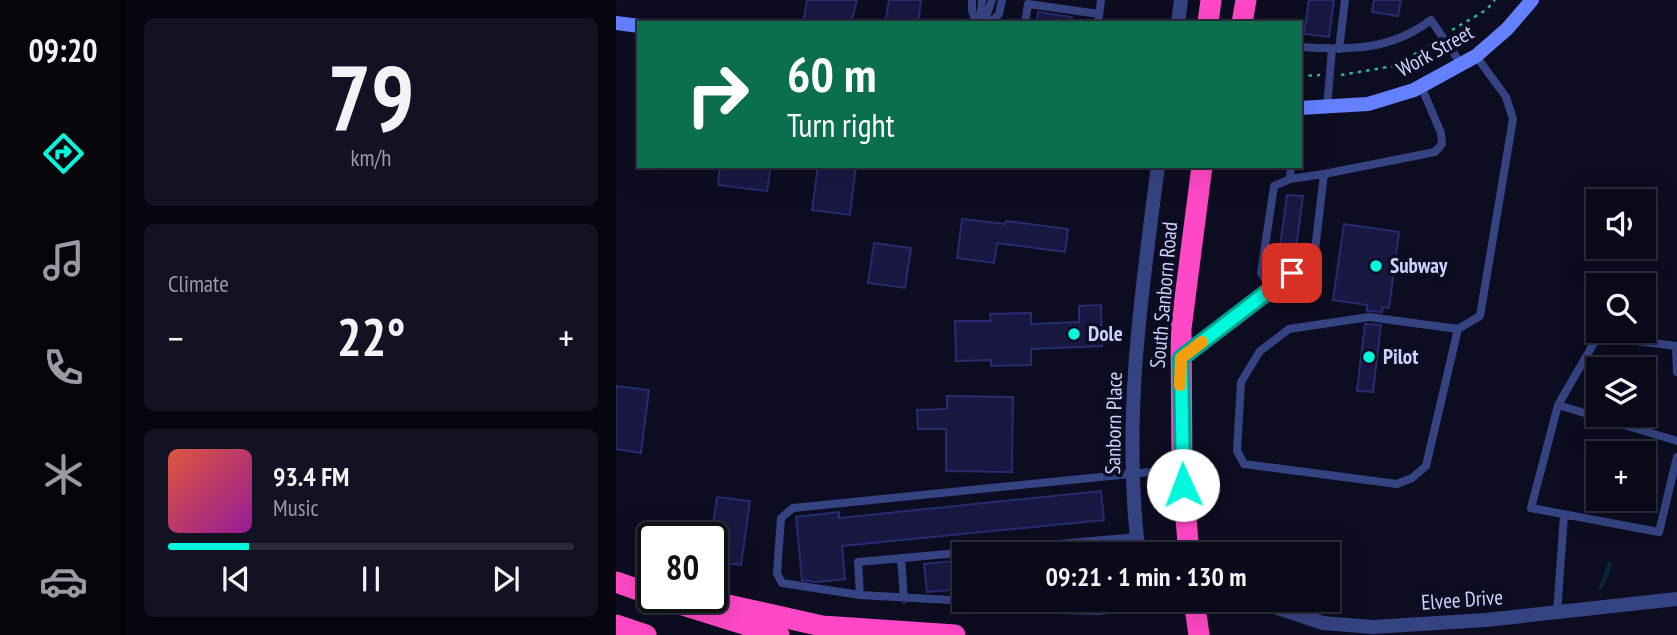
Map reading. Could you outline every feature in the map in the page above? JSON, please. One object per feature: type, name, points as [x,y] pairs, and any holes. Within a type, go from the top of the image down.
[{"type":"highway","points":[[1208,21],[1211,0]]},
{"type":"highway","points":[[1242,21],[1245,0]]},
{"type":"highway","name":"South Sanborn Road","points":[[1188,542],[1182,469],[1181,329],[1202,168]]},
{"type":"highway","points":[[616,575],[637,581]]},
{"type":"highway","points":[[616,582],[637,590]]},
{"type":"highway","points":[[728,606],[822,626],[956,635]]},
{"type":"highway","points":[[1196,612],[1199,635]]},
{"type":"highway","points":[[709,613],[779,635]]},
{"type":"highway","points":[[616,625],[646,635]]},
{"type":"street","points":[[1178,21],[1181,0]]},
{"type":"street","name":"Work Street","points":[[1302,108],[1368,104],[1421,86],[1476,57],[1507,29],[1532,0]]},
{"type":"street","points":[[616,23],[637,26]]},
{"type":"street","name":"Sanborn Place","points":[[1138,542],[1134,389],[1138,320],[1158,168]]},
{"type":"street","name":"Elvee Drive","points":[[1290,612],[1323,623],[1373,627],[1486,620],[1677,599]]},
{"type":"lane","points":[[972,0],[972,10],[981,21]]},
{"type":"lane","points":[[982,0],[983,21]]},
{"type":"lane","points":[[984,21],[992,0]]},
{"type":"lane","points":[[987,21],[999,15],[1002,0]]},
{"type":"lane","points":[[1025,21],[1028,4],[1099,18],[1101,0]]},
{"type":"lane","points":[[1327,107],[1330,75],[1345,0]]},
{"type":"lane","points":[[1302,47],[1335,49],[1373,46],[1396,40],[1418,30],[1431,20],[1461,64]]},
{"type":"lane","points":[[1458,329],[1426,466],[1412,478],[1396,484],[1244,464],[1237,451],[1241,382],[1260,351],[1289,329],[1369,317],[1458,329],[1480,316],[1513,119],[1506,97],[1476,57]]},
{"type":"lane","points":[[1271,288],[1261,273],[1274,186],[1290,179],[1435,152],[1442,144],[1441,133],[1421,86]]},
{"type":"lane","points":[[1290,179],[1291,168]]},
{"type":"lane","points":[[1181,358],[1292,273],[1312,275],[1324,174]]},
{"type":"lane","points":[[1677,372],[1676,345],[1598,336],[1558,405],[1531,508],[1659,532],[1677,457]]},
{"type":"lane","points":[[1558,405],[1677,441]]},
{"type":"lane","points":[[952,600],[860,595],[782,583],[777,573],[781,517],[793,508],[1182,469]]},
{"type":"lane","points":[[1557,612],[1564,515]]},
{"type":"lane","points":[[860,595],[858,562],[1137,537]]},
{"type":"lane","points":[[901,558],[904,599]]},
{"type":"path","points":[[1302,76],[1353,75],[1394,66],[1486,10],[1495,0]]},
{"type":"building","points":[[807,0],[857,0],[852,21],[803,21]]},
{"type":"building","points":[[889,0],[921,0],[918,21],[885,21]]},
{"type":"building","points":[[1309,0],[1334,0],[1329,37],[1304,34]]},
{"type":"building","points":[[1374,0],[1401,0],[1398,16],[1372,12]]},
{"type":"building","points":[[1038,12],[1072,17],[1071,21],[1037,21]]},
{"type":"building","points":[[720,168],[771,168],[767,191],[718,185]]},
{"type":"building","points":[[818,168],[856,168],[850,215],[812,210]]},
{"type":"building","points":[[1287,195],[1303,196],[1294,264],[1278,261]]},
{"type":"building","points":[[962,219],[1005,224],[1006,221],[1068,229],[1065,252],[997,243],[994,263],[957,258]]},
{"type":"building","points":[[1344,224],[1399,232],[1389,308],[1383,307],[1382,312],[1367,311],[1367,305],[1333,300]]},
{"type":"building","points":[[874,243],[911,248],[905,288],[868,283]]},
{"type":"building","points":[[1101,305],[1102,346],[1031,349],[1031,365],[991,366],[991,360],[956,361],[955,321],[991,321],[990,314],[1031,313],[1031,324],[1079,322],[1079,306]]},
{"type":"building","name":"Pilot","points":[[1365,324],[1381,325],[1373,392],[1357,391]]},
{"type":"building","points":[[616,386],[649,390],[641,453],[616,449]]},
{"type":"building","points":[[947,396],[1013,397],[1012,472],[946,471],[946,429],[918,429],[917,410],[947,409]]},
{"type":"building","points":[[1101,491],[1104,520],[842,546],[845,579],[816,582],[802,580],[796,517],[839,512],[839,518]]},
{"type":"building","points":[[717,497],[750,501],[741,565],[728,564],[728,522],[713,522]]},
{"type":"building","points":[[952,561],[952,590],[927,592],[924,564]]},
{"type":"waterway","points":[[1601,587],[1610,564]]},
{"type":"slow traffic","points":[[1180,385],[1181,358],[1202,342]]},
{"type":"place","name":"Subway","points":[[1376,266]]},
{"type":"place","name":"Dole","points":[[1074,334]]},
{"type":"place","name":"Pilot","points":[[1369,357]]},
{"type":"route","points":[[1183,485],[1181,358],[1292,273]]}]
